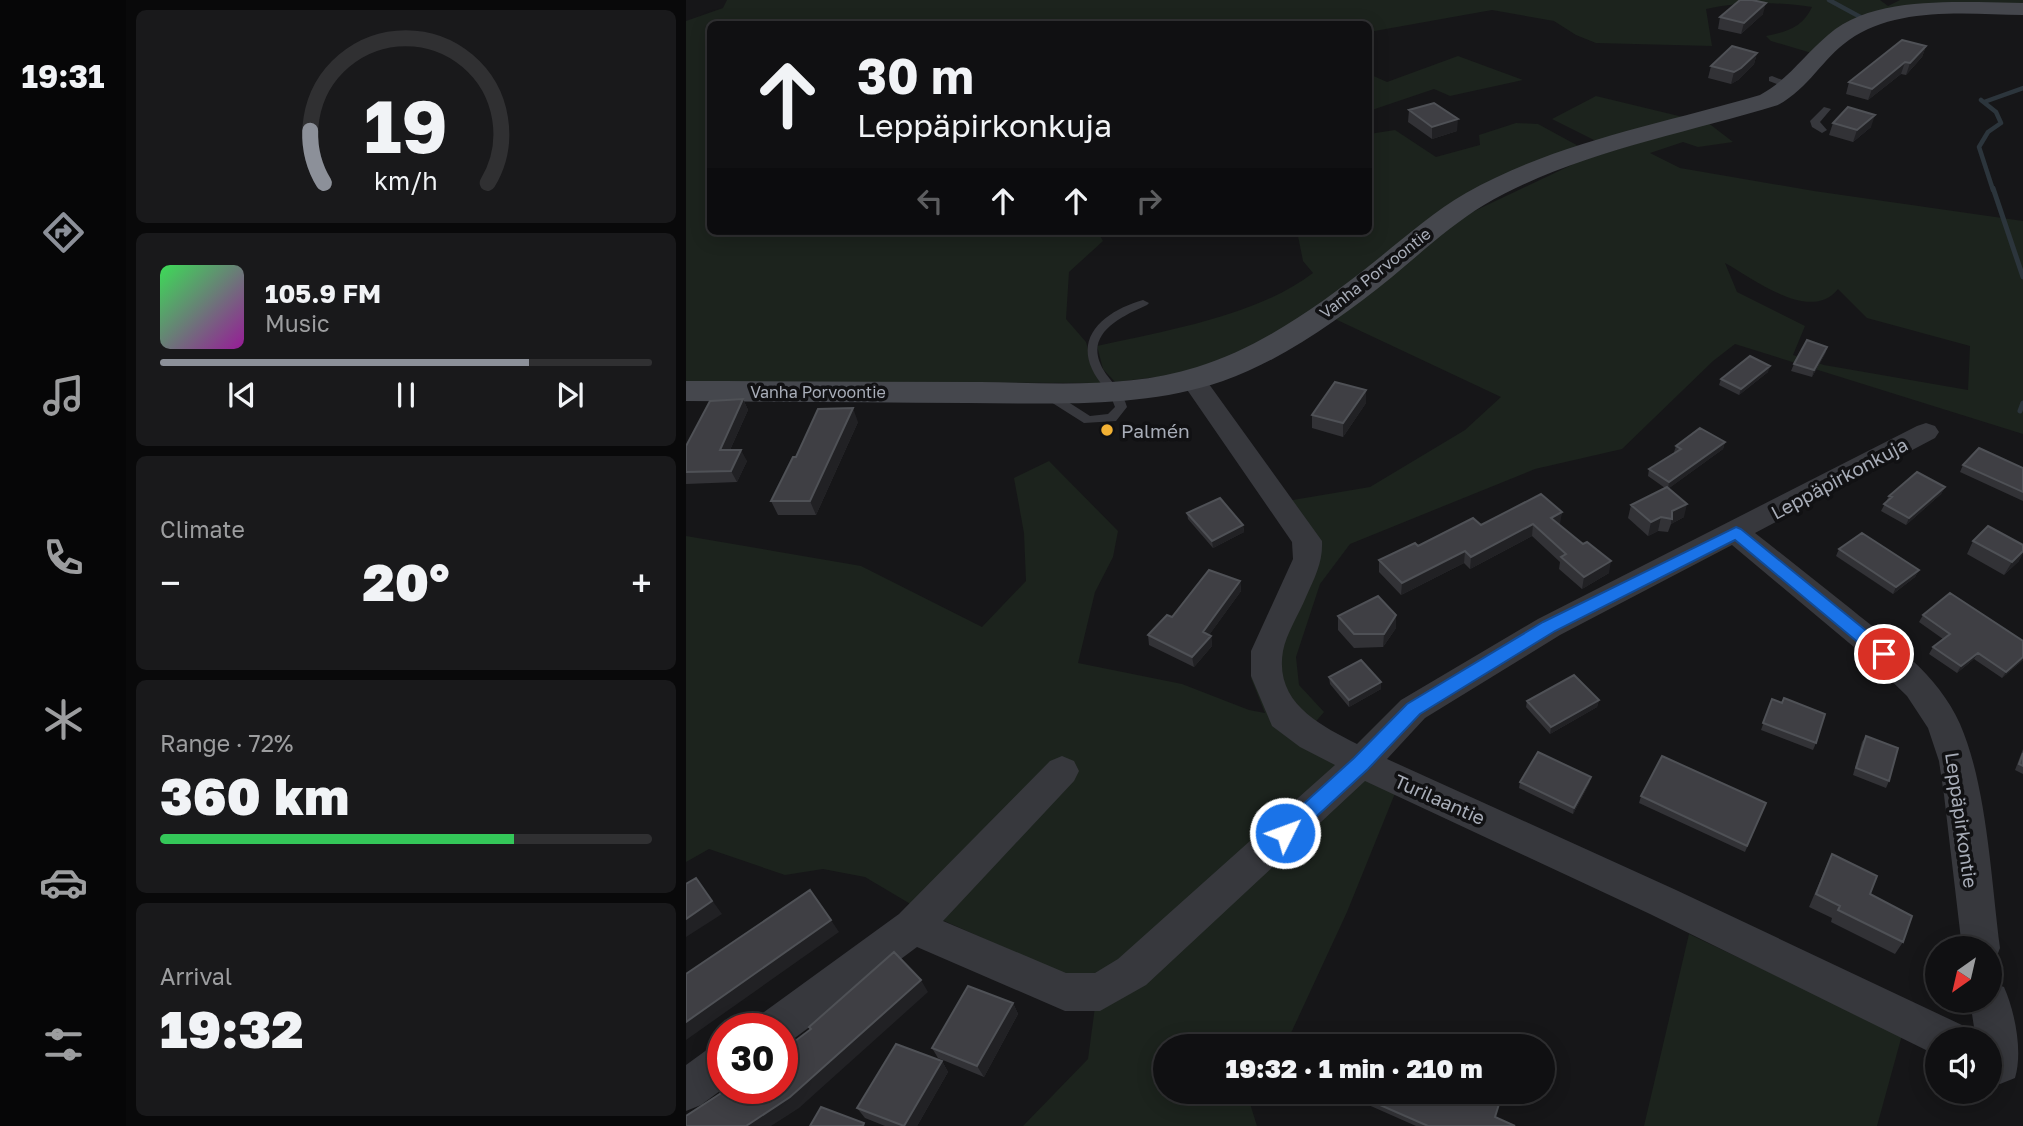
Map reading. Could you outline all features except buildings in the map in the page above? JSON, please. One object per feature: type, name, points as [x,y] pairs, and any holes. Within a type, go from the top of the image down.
[{"type":"street","name":"Vanha Porvoontie","points":[[686,391],[1046,393],[1116,390],[1192,378],[1242,362],[1279,343],[1361,286],[1457,210],[1499,187],[1597,149],[1753,105],[1832,43],[1866,22],[1925,12],[2023,9]]},
{"type":"street","name":"Turilaantie","points":[[1192,378],[1307,541],[1308,559],[1267,650],[1267,676],[1284,716],[1312,737],[1361,763],[1663,902],[1925,1028]]},
{"type":"street","name":"Leppäpirkonkuja","points":[[913,927],[1065,992],[1100,992],[1132,972],[1361,763],[1413,709],[1549,627],[1736,533],[1927,432]]},
{"type":"street","name":"Leppäpirkontie","points":[[1736,533],[1884,654],[1919,687],[1943,724],[1956,761],[1962,795],[1980,936]]},
{"type":"street","points":[[796,1013],[913,927],[984,849],[1062,771]]},
{"type":"street","points":[[1993,1013],[2004,1065]]},
{"type":"street","points":[[686,1090],[707,1076]]},
{"type":"lane","points":[[1822,130],[1815,125],[1815,121],[1827,109]]},
{"type":"lane","points":[[1116,390],[1099,370],[1092,347],[1098,329],[1115,315],[1143,303]]},
{"type":"shaded area","points":[[727,0],[1880,0],[1888,6],[1900,0],[2023,0],[2023,5],[1894,13],[1815,54],[1771,41],[1766,36],[1794,28],[1812,7],[1772,3],[1706,9],[1712,46],[1596,43],[1576,35],[1554,21],[1492,10],[1372,31],[1372,21],[707,21],[707,235],[1099,235],[1103,241],[1069,272],[1066,319],[1086,342],[1094,371],[1101,383],[686,382],[686,21],[723,8]]},
{"type":"shaded area","points":[[1458,56],[1523,80],[1450,96],[1434,89],[1372,110],[1372,75],[1387,82]]},
{"type":"shaded area","points":[[1596,96],[1683,117],[1600,143],[1552,119]]},
{"type":"shaded area","points":[[1707,122],[1733,142],[1698,147],[1683,142],[1650,153],[1680,168],[1814,191],[2023,221],[2023,434],[1735,344],[1713,361],[1622,449],[1535,469],[1350,544],[1320,584],[1296,657],[1299,685],[1324,712],[1306,733],[1400,781],[1347,912],[1291,1034],[1153,1034],[1153,1104],[1250,1104],[1257,1126],[1023,1126],[1088,1059],[1099,977],[1061,973],[924,912],[865,877],[823,869],[785,875],[709,849],[686,862],[686,536],[861,566],[982,627],[1026,581],[1024,533],[1014,478],[1049,461],[1118,531],[1113,557],[1095,592],[1078,663],[1182,684],[1249,710],[1265,713],[1251,678],[1265,625],[1308,558],[1281,502],[1370,487],[1465,430],[1501,397],[1333,318],[1466,215],[1580,161]],"holes":[[[1725,263],[1766,287],[1797,300],[1812,302],[1826,299],[1838,289],[1867,318],[1970,346],[1968,390],[1824,365],[1793,355],[1805,326],[1737,292]]]},
{"type":"shaded area","points":[[1516,123],[1538,124],[1582,148],[1496,181],[1318,311],[1233,359],[1174,375],[1115,382],[1103,369],[1097,346],[1180,328],[1238,311],[1290,288],[1313,273],[1303,261],[1298,235],[1372,235],[1372,134],[1395,130],[1436,157],[1480,145],[1479,135]]},
{"type":"shaded area","points":[[1689,934],[1902,1035],[1877,1126],[1644,1126]]},
{"type":"waterway","points":[[1829,0],[1864,19]]},
{"type":"waterway","points":[[1984,102],[2023,88]]},
{"type":"waterway","points":[[1981,100],[1996,112],[2001,123],[1988,132],[1979,147],[1993,190]]},
{"type":"waterway","points":[[1993,188],[2023,277]]},
{"type":"waterway","points":[[2020,411],[2023,403]]},
{"type":"place","name":"Palmén","points":[[1107,430]]},
{"type":"route","points":[[1285,833],[1361,763],[1413,709],[1549,627],[1736,533],[1884,654]]}]
